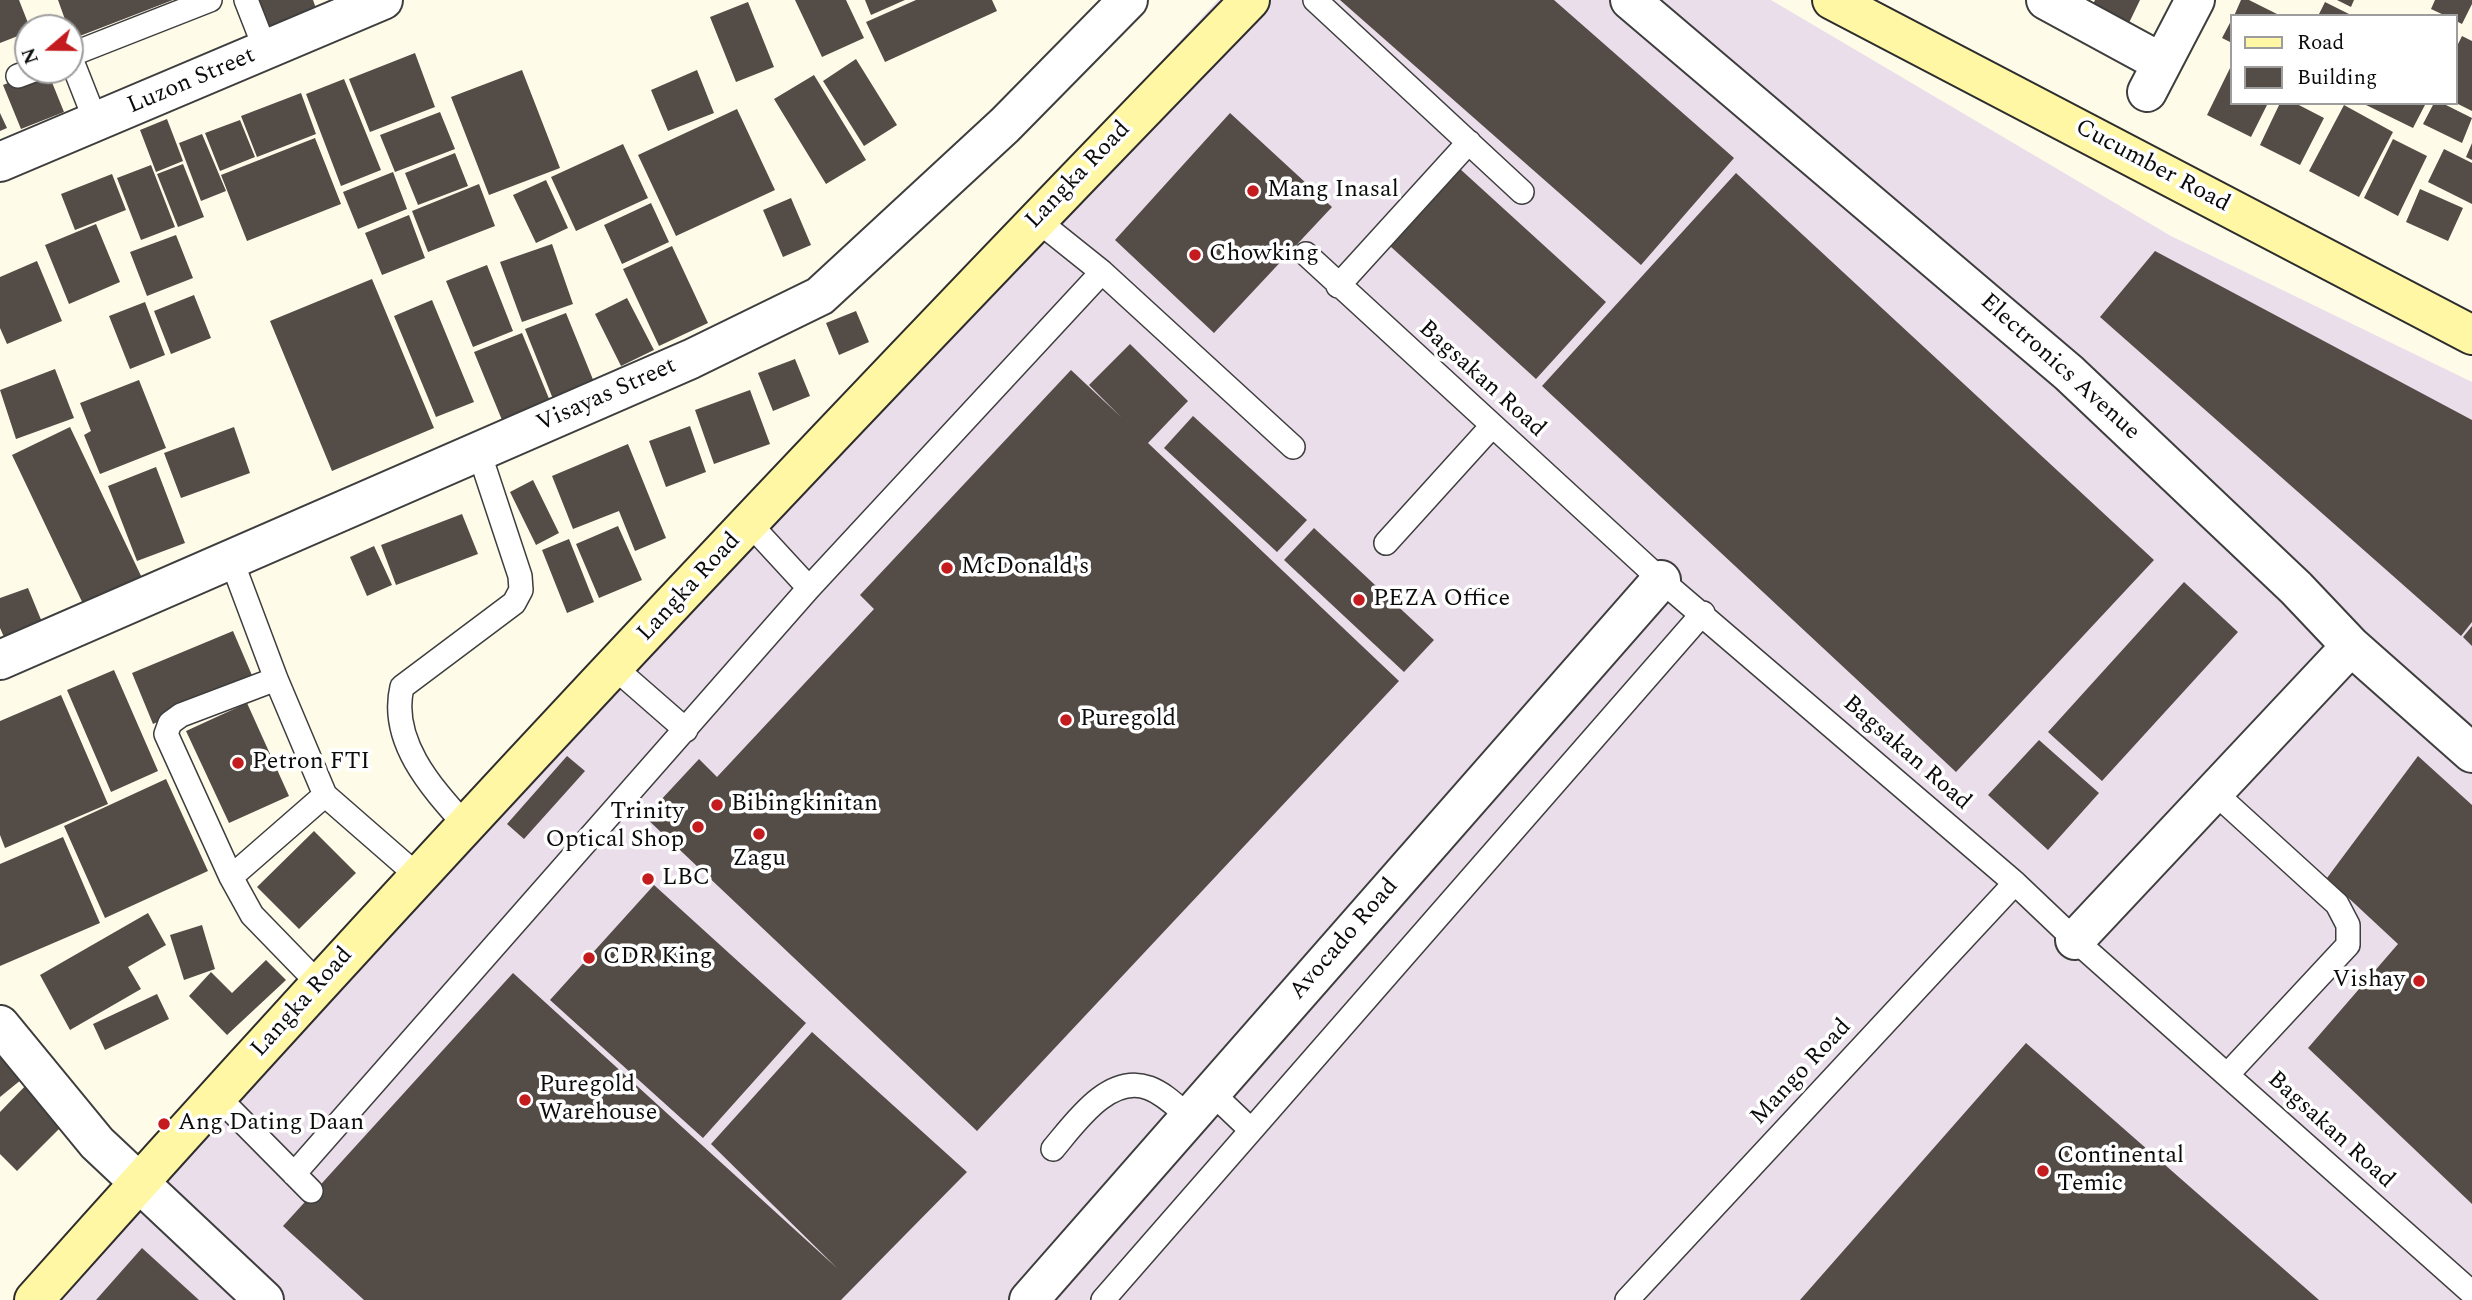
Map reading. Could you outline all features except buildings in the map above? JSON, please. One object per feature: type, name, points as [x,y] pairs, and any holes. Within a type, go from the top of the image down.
[{"type":"street","name":"Luzon Street","points":[[0,162],[383,0]]},
{"type":"street","name":"Visayas Street","points":[[0,660],[691,359],[820,296],[1005,125],[1128,0]]},
{"type":"street","name":"Langka Road","points":[[34,1300],[419,877],[1037,220],[1250,0]]},
{"type":"street","name":"Electronics Avenue","points":[[1630,0],[2068,373],[2296,588],[2351,646],[2472,753]]},
{"type":"street","name":"Cucumber Road","points":[[1832,0],[2472,335]]},
{"type":"street","points":[[2046,0],[2155,78],[2195,0]]},
{"type":"street","name":"Avocado Road","points":[[1029,1300],[1661,580]]},
{"type":"street","points":[[2075,940],[2351,646]]},
{"type":"street","points":[[0,1026],[97,1143],[137,1184],[264,1300]]},
{"type":"lane","points":[[84,50],[210,0]]},
{"type":"lane","points":[[246,0],[266,51]]},
{"type":"lane","points":[[1315,0],[1522,192]]},
{"type":"lane","points":[[81,84],[96,122]]},
{"type":"lane","points":[[1338,286],[1469,142]]},
{"type":"lane","points":[[1037,220],[1102,272],[1293,447]]},
{"type":"lane","name":"Bagsakan Road","points":[[1306,254],[1661,580],[1703,613],[2015,883],[2075,940],[2472,1293]]},
{"type":"lane","points":[[294,1174],[809,588],[1102,272]]},
{"type":"lane","points":[[1387,543],[1492,426]]},
{"type":"lane","points":[[467,827],[432,787],[402,734],[398,704],[402,687],[514,603],[521,590],[520,576],[479,452]]},
{"type":"lane","points":[[750,524],[809,588]]},
{"type":"lane","points":[[231,559],[276,679],[325,795],[419,877]]},
{"type":"lane","points":[[1102,1300],[1703,613]]},
{"type":"lane","points":[[615,668],[685,730]]},
{"type":"lane","points":[[276,679],[181,715],[170,723],[166,734],[231,877],[252,915],[319,984]]},
{"type":"lane","points":[[2214,792],[2337,904],[2348,925],[2348,945],[2227,1075]]},
{"type":"lane","points":[[231,877],[325,795]]},
{"type":"lane","name":"Mango Road","points":[[1627,1300],[2015,883]]},
{"type":"lane","points":[[1053,1149],[1084,1113],[1107,1093],[1124,1086],[1147,1087],[1200,1105],[1251,1130]]},
{"type":"lane","points":[[218,1097],[311,1191]]},
{"type":"shaded area","points":[[1218,0],[1771,0],[2171,236],[2472,382],[2472,1300],[12,1300]]},
{"type":"place","name":"Mang Inasal","points":[[1253,191]]},
{"type":"place","name":"Chowking","points":[[1195,255]]},
{"type":"place","name":"McDonald's","points":[[947,568]]},
{"type":"place","name":"PEZA Office","points":[[1359,600]]},
{"type":"place","name":"Puregold","points":[[1066,720]]},
{"type":"place","name":"Petron FTI","points":[[238,763]]},
{"type":"place","name":"Bibingkinitan","points":[[717,805]]},
{"type":"place","name":"Trinity Optical Shop","points":[[698,827]]},
{"type":"place","name":"Zagu","points":[[759,834]]},
{"type":"place","name":"LBC","points":[[648,879]]},
{"type":"place","name":"CDR King","points":[[589,958]]},
{"type":"place","name":"Vishay","points":[[2419,981]]},
{"type":"place","name":"Puregold Warehouse","points":[[525,1100]]},
{"type":"place","name":"Ang Dating Daan","points":[[164,1124]]},
{"type":"place","name":"Continental Temic","points":[[2043,1171]]}]
